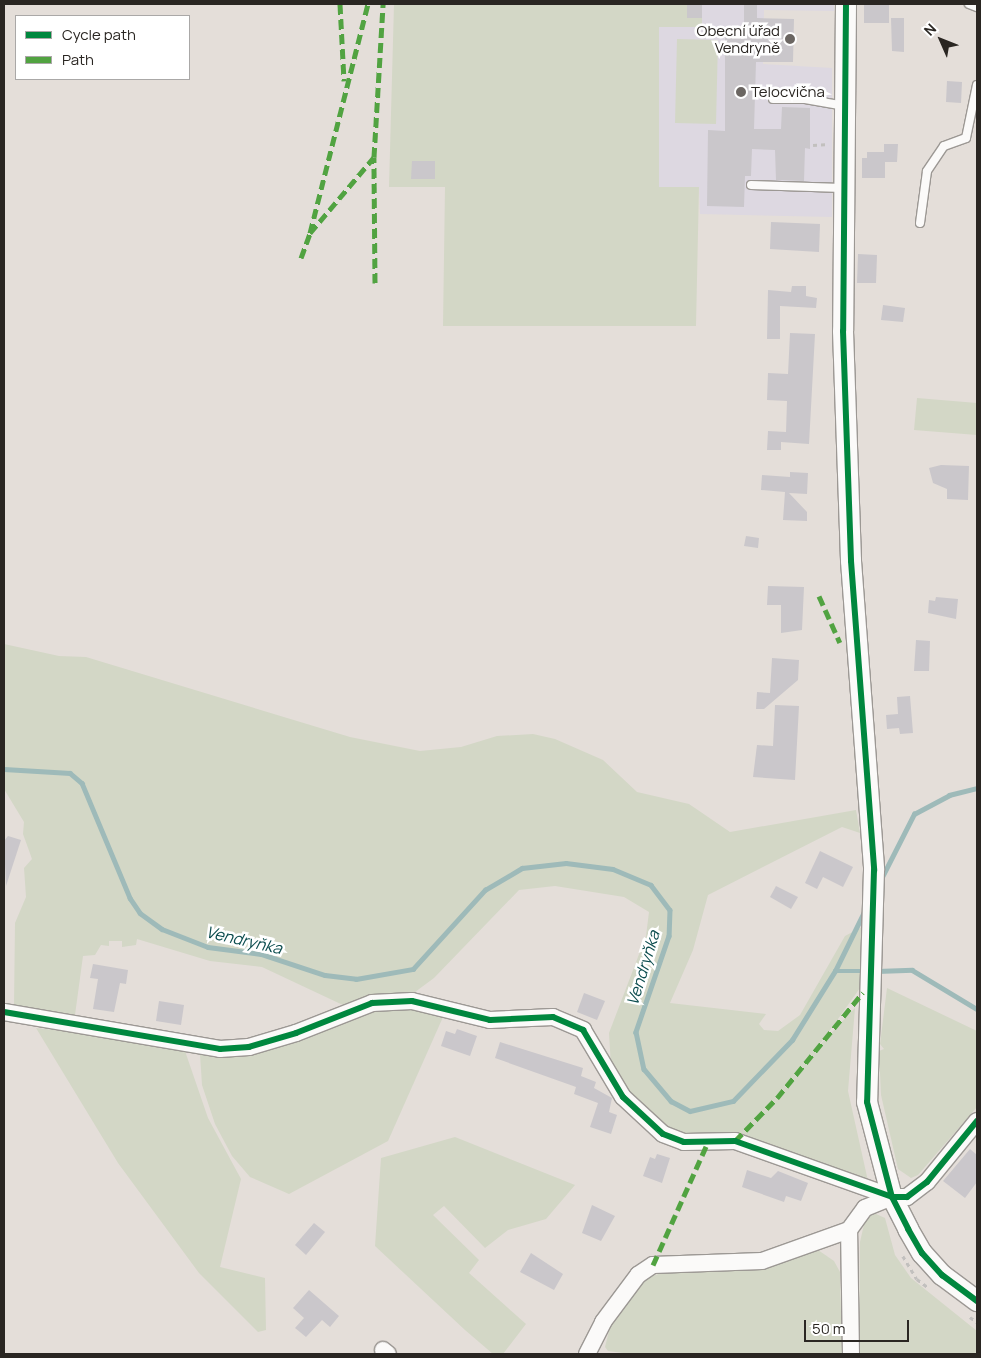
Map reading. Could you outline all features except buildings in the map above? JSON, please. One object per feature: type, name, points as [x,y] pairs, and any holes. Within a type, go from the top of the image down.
[{"type":"street","points":[[846,4],[841,272],[851,561],[874,870],[874,960],[867,1102],[892,1197],[922,1253],[977,1301]]},
{"type":"street","points":[[4,1012],[220,1049],[249,1047],[296,1033],[372,1003],[412,1001],[490,1020],[553,1017],[583,1030],[623,1096],[663,1134],[684,1142],[735,1141],[892,1197],[907,1197],[927,1182],[977,1121]]},
{"type":"street","points":[[587,1354],[603,1322],[638,1275],[653,1265],[762,1261],[849,1230],[865,1208],[892,1197]]},
{"type":"street","points":[[849,1230],[851,1354]]},
{"type":"lane","points":[[969,4],[977,7]]},
{"type":"lane","points":[[920,223],[930,164],[944,146],[966,138],[977,85]]},
{"type":"lane","points":[[773,99],[805,99],[843,106]]},
{"type":"lane","points":[[751,184],[842,188]]},
{"type":"path","points":[[813,145],[836,144]]},
{"type":"shaded area","points":[[702,4],[834,4],[834,11],[764,10],[763,64],[832,68],[832,217],[700,214],[699,187],[659,187],[659,27],[702,27]]},
{"type":"green space","points":[[394,4],[702,4],[702,27],[659,27],[659,187],[699,187],[696,326],[443,326],[445,187],[389,187]]},
{"type":"green space","points":[[677,39],[718,40],[716,124],[675,123]]},
{"type":"green space","points":[[917,398],[977,403],[977,435],[914,430]]},
{"type":"green space","points":[[4,644],[59,656],[86,657],[350,737],[420,751],[461,747],[497,736],[533,734],[555,739],[603,760],[637,792],[689,804],[730,832],[856,810],[860,833],[842,827],[708,895],[693,950],[670,1003],[766,1014],[759,1024],[764,1030],[778,1031],[800,1015],[845,936],[862,927],[860,988],[818,1047],[855,1008],[848,1091],[868,1181],[675,1132],[639,1108],[611,1067],[609,1033],[646,936],[649,912],[624,897],[555,886],[519,890],[434,978],[411,995],[345,1006],[262,967],[210,961],[137,939],[136,945],[122,947],[122,941],[109,941],[109,946],[101,945],[95,955],[83,956],[75,1015],[14,1005],[15,923],[26,897],[24,868],[32,859],[23,834],[24,822],[4,789]]},
{"type":"green space","points":[[887,988],[977,1031],[977,1107],[918,1175],[911,1178],[898,1169],[881,1095],[879,1051],[884,1049],[880,1044]]},
{"type":"green space","points":[[396,1004],[443,1017],[388,1141],[289,1194],[250,1177],[232,1156],[215,1124],[202,1085],[200,1054]]},
{"type":"green space","points":[[36,1028],[152,1041],[185,1051],[208,1118],[241,1179],[220,1267],[265,1278],[266,1330],[258,1332],[199,1273],[118,1163]]},
{"type":"green space","points":[[455,1137],[575,1185],[546,1219],[508,1230],[485,1248],[444,1206],[433,1215],[479,1260],[469,1273],[526,1324],[503,1354],[493,1354],[375,1246],[381,1158]]},
{"type":"green space","points":[[874,1213],[885,1218],[895,1255],[911,1278],[977,1331],[977,1354],[859,1354],[860,1242],[865,1220]]},
{"type":"green space","points":[[818,1250],[834,1261],[840,1272],[842,1354],[631,1354],[608,1351],[605,1347],[610,1327],[645,1279],[661,1273],[757,1269]]},
{"type":"waterway","name":"Vendryňka","points":[[4,769],[70,773],[82,783],[130,898],[140,913],[162,929],[208,947],[261,954],[325,975],[356,979],[413,969],[485,890],[522,868],[566,863],[613,869],[651,885],[670,910],[669,936],[636,1032],[644,1069],[671,1101],[690,1111],[733,1101],[792,1040],[835,971],[864,912]]},
{"type":"waterway","name":"Vendryňka","points":[[881,879],[914,814],[949,795],[977,788]]},
{"type":"waterway","points":[[877,971],[912,970],[977,1009]]},
{"type":"waterway","points":[[835,971],[867,971]]},
{"type":"marked path","points":[[340,4],[344,81]]},
{"type":"marked path","points":[[310,233],[368,4]]},
{"type":"marked path","points":[[375,283],[374,157],[383,4]]},
{"type":"marked path","points":[[301,258],[310,233],[374,157]]},
{"type":"marked path","points":[[819,596],[840,643]]},
{"type":"marked path","points":[[735,1141],[777,1098],[863,992]]},
{"type":"marked path","points":[[653,1265],[708,1142]]},
{"type":"cycle path","points":[[846,4],[843,331],[851,561],[874,870],[867,1102],[892,1197],[908,1229],[922,1253],[942,1275],[977,1301]]},
{"type":"cycle path","points":[[4,1012],[220,1049],[249,1047],[296,1033],[372,1003],[412,1001],[490,1020],[553,1017],[583,1030],[623,1097],[663,1134],[684,1142],[735,1141],[892,1197],[907,1197],[927,1182],[977,1121]]},
{"type":"place","name":"Obecní úřad Vendryně","points":[[790,39]]},
{"type":"place","name":"Telocvična","points":[[741,92]]}]
